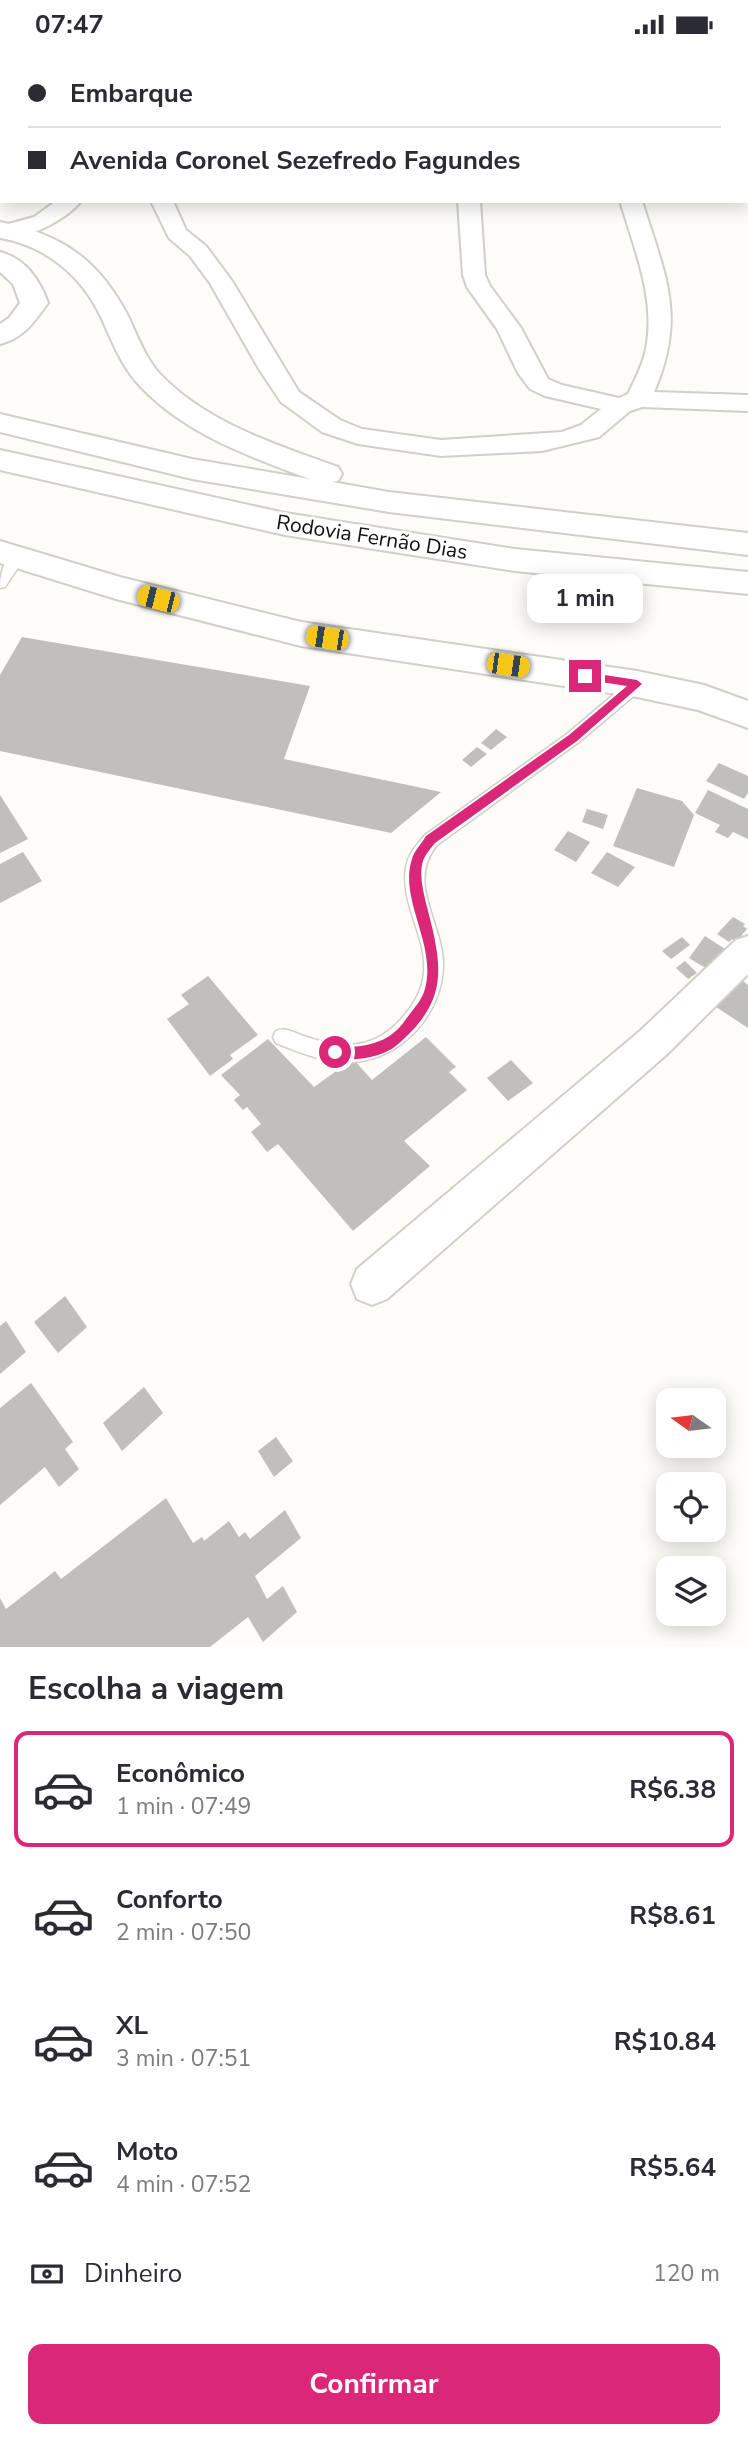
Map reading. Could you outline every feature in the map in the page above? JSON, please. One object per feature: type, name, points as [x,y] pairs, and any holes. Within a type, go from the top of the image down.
[{"type":"main road","points":[[5,231],[51,245],[81,268],[95,282],[136,361],[150,380],[200,419],[251,446],[359,485],[389,502]]},
{"type":"main road","points":[[0,260],[20,274],[30,286],[34,303],[19,324],[0,337]]},
{"type":"main road","name":"Rodovia Fernão Dias","points":[[0,423],[192,469],[389,502],[748,544]]},
{"type":"main road","name":"Rodovia Fernão Dias","points":[[0,460],[285,524],[515,560],[748,583]]},
{"type":"main road","points":[[6,564],[301,634],[637,684],[704,698],[748,715]]},
{"type":"street","points":[[5,231],[43,222],[67,203]]},
{"type":"street","points":[[163,203],[177,233],[198,251],[221,281],[290,397],[331,426],[358,436],[441,448],[512,445],[566,439],[590,431],[630,403],[659,344],[660,314],[649,260],[632,203]]},
{"type":"street","points":[[469,203],[474,275],[479,287],[509,328],[530,373],[540,384],[554,391],[630,403],[748,403]]},
{"type":"street","points":[[372,1284],[653,1044],[748,951]]},
{"type":"lane","points":[[283,1037],[317,1051],[352,1053],[385,1047],[407,1029],[430,994],[433,955],[416,884],[417,859],[430,840],[573,738],[637,684]]},
{"type":"building","points":[[22,637],[310,686],[284,759],[441,792],[391,833],[0,751],[0,675]]},
{"type":"building","points":[[496,729],[507,737],[491,750],[481,743]]},
{"type":"building","points":[[477,747],[487,754],[471,767],[462,760]]},
{"type":"building","points":[[719,763],[748,776],[748,793],[744,799],[706,781]]},
{"type":"building","points":[[637,788],[682,801],[694,815],[674,867],[613,846]]},
{"type":"building","points":[[708,790],[748,809],[748,839],[733,832],[728,838],[715,832],[720,825],[695,813]]},
{"type":"building","points":[[0,795],[28,839],[0,853]]},
{"type":"building","points":[[587,809],[608,815],[603,829],[582,822]]},
{"type":"building","points":[[568,831],[590,842],[576,862],[554,850]]},
{"type":"building","points":[[23,852],[42,881],[0,903],[0,864]]},
{"type":"building","points":[[607,852],[635,867],[618,887],[591,873]]},
{"type":"building","points":[[733,917],[745,924],[743,926],[747,929],[736,942],[732,939],[729,942],[717,934]]},
{"type":"building","points":[[705,936],[728,951],[712,972],[689,958]]},
{"type":"building","points":[[682,937],[690,945],[671,959],[662,951]]},
{"type":"building","points":[[685,961],[697,973],[688,979],[676,968]]},
{"type":"building","points":[[208,976],[258,1035],[230,1055],[233,1059],[210,1076],[167,1019],[189,1004],[181,995]]},
{"type":"building","points":[[743,981],[748,985],[748,1028],[716,1007]]},
{"type":"building","points":[[426,1037],[456,1067],[449,1072],[467,1090],[404,1141],[430,1166],[353,1231],[278,1144],[267,1152],[251,1132],[261,1124],[247,1107],[243,1110],[234,1100],[240,1095],[221,1075],[268,1039],[314,1087],[353,1059],[372,1080]]},
{"type":"building","points":[[511,1060],[533,1083],[508,1101],[487,1078]]},
{"type":"building","points":[[65,1296],[87,1327],[58,1353],[34,1322]]},
{"type":"building","points":[[6,1321],[26,1352],[0,1374],[0,1326]]},
{"type":"building","points":[[31,1383],[73,1442],[65,1449],[79,1469],[59,1487],[45,1467],[0,1505],[0,1408]]},
{"type":"building","points":[[144,1387],[163,1413],[122,1451],[103,1423]]},
{"type":"building","points":[[276,1437],[293,1461],[274,1477],[258,1451]]},
{"type":"building","points":[[166,1498],[193,1543],[202,1537],[204,1541],[229,1521],[239,1537],[245,1532],[250,1539],[285,1510],[301,1538],[255,1576],[267,1599],[283,1586],[297,1612],[263,1642],[248,1617],[210,1647],[0,1647],[0,1598],[6,1609],[55,1571],[61,1579]]},
{"type":"route","points":[[335,1052],[352,1053],[385,1047],[407,1029],[430,994],[433,955],[416,884],[417,859],[430,840],[573,738],[637,684],[585,676]]}]
